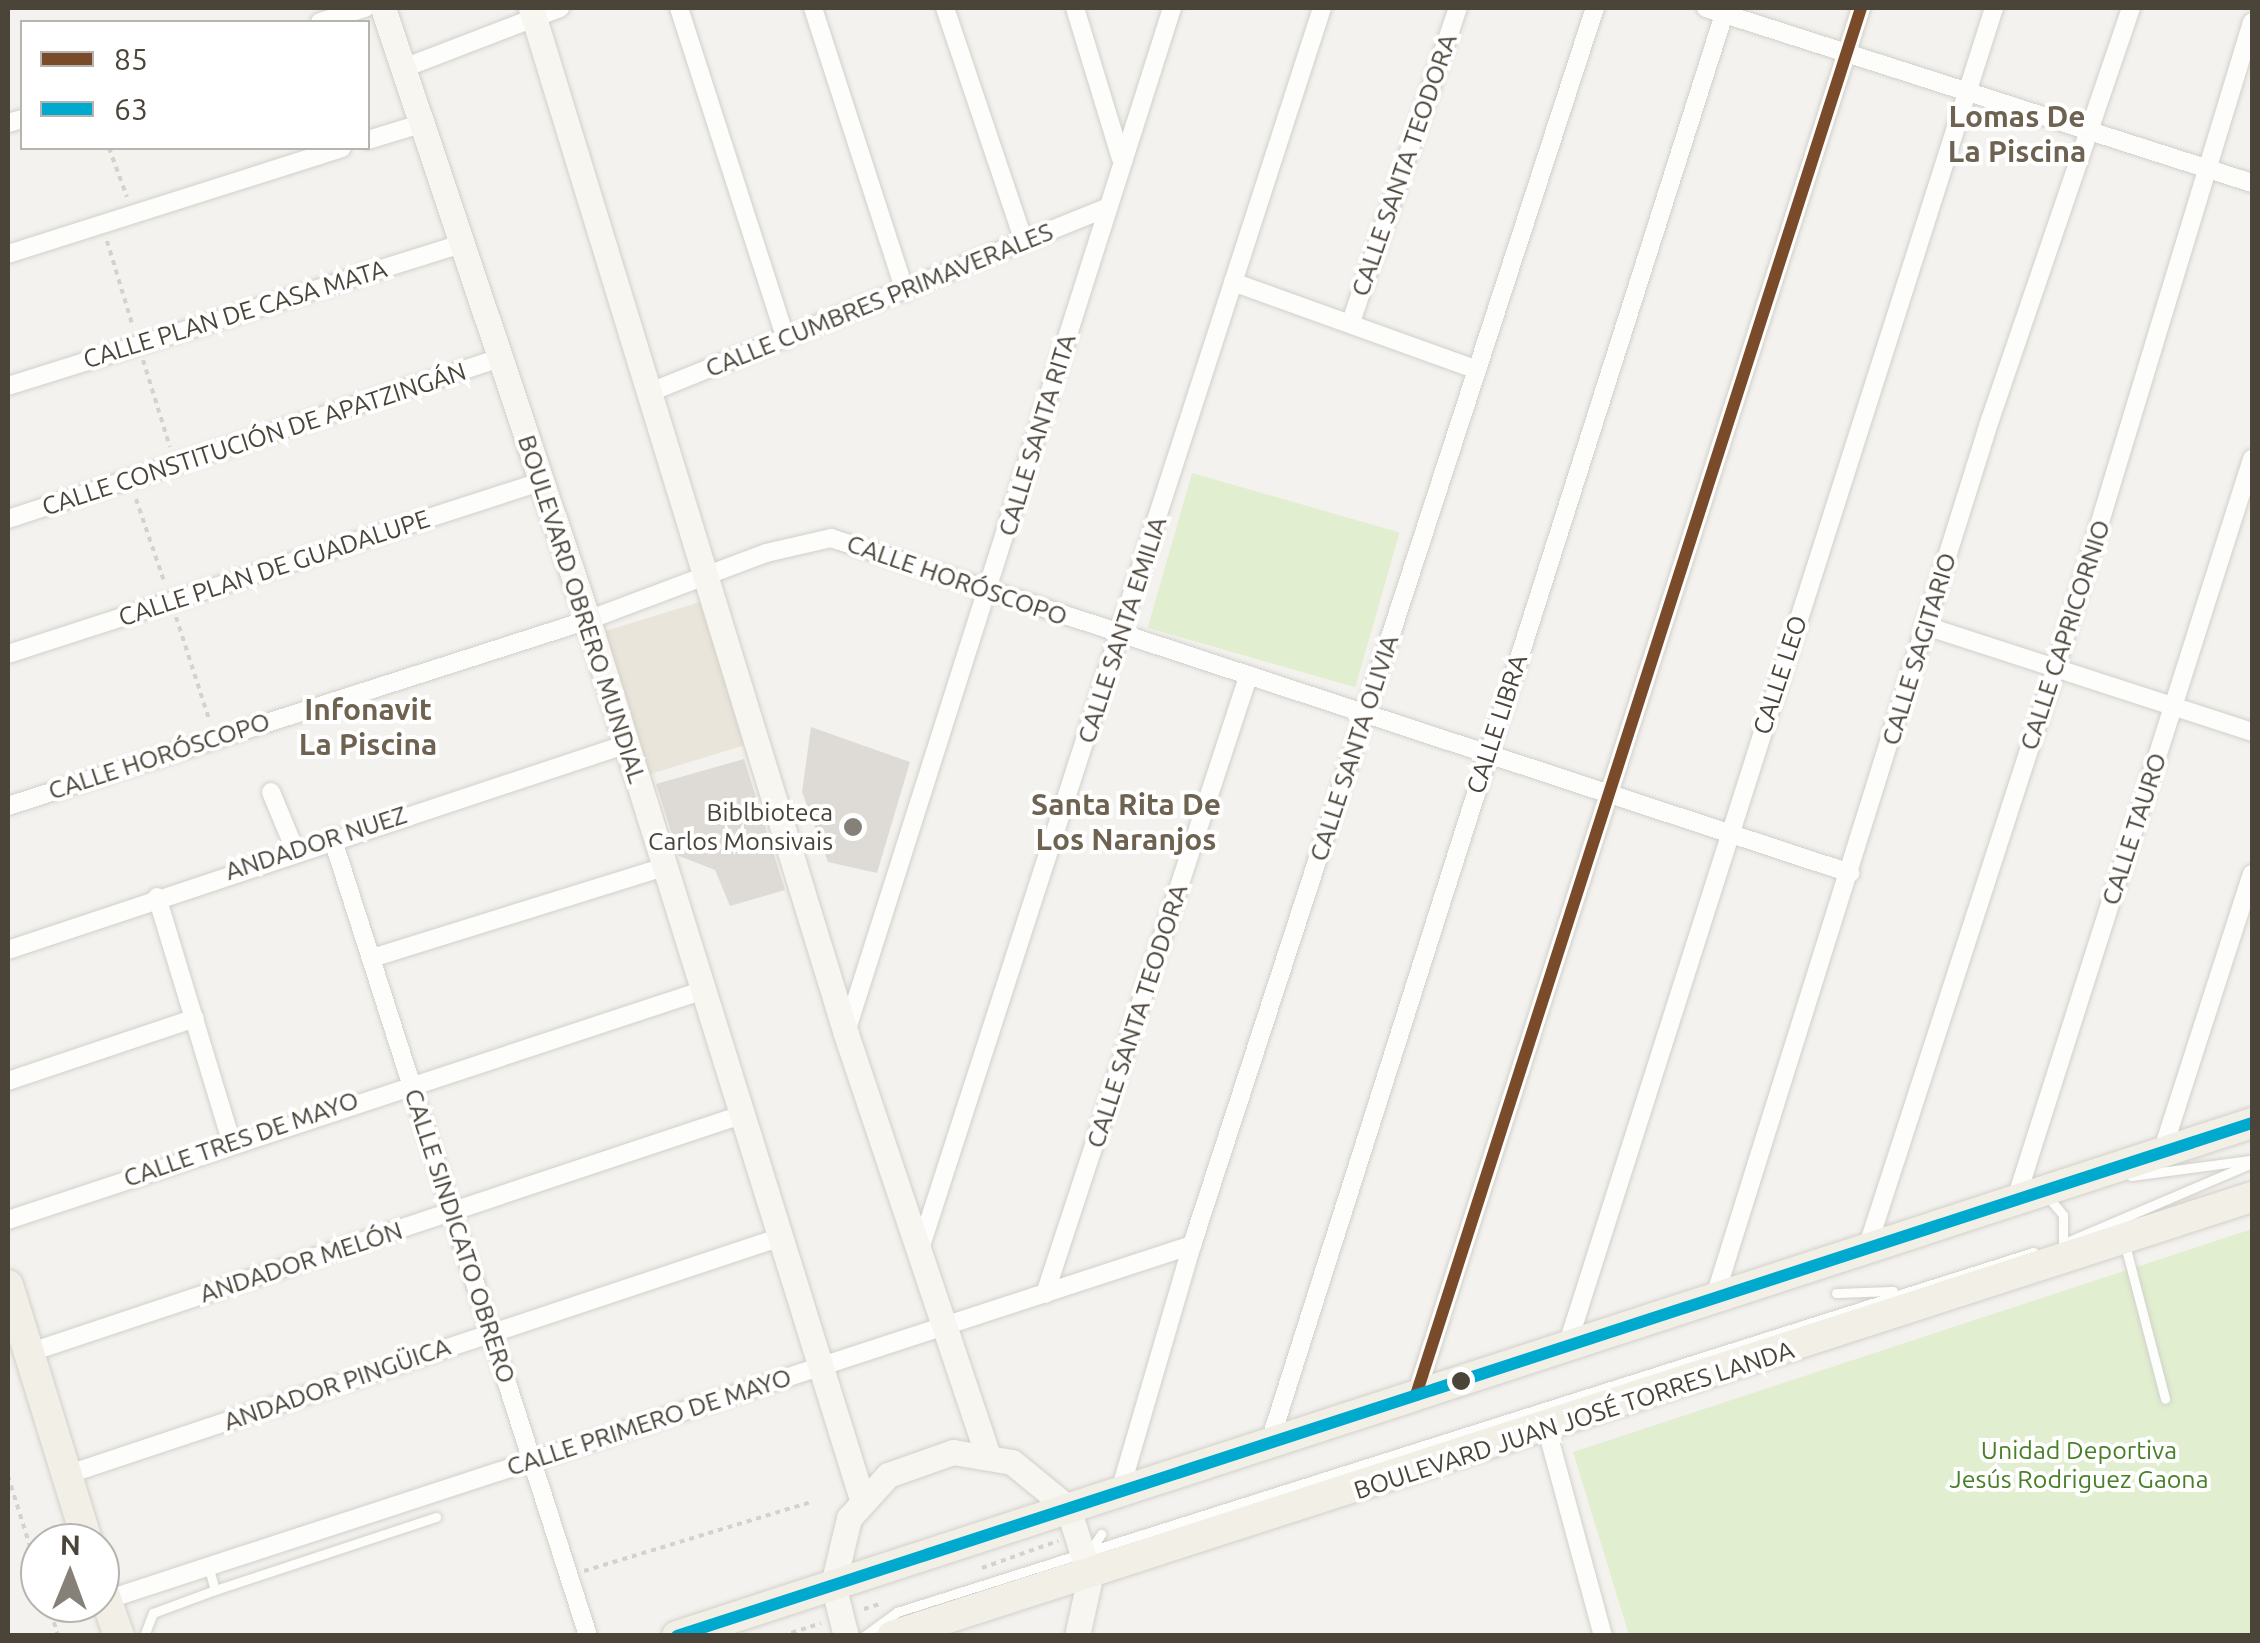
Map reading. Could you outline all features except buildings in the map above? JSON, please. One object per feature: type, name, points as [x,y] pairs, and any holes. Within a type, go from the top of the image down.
[{"type":"main road","points":[[677,1636],[1716,1294],[2252,1124]]},
{"type":"main road","name":"BOULEVARD JUAN JOSÉ TORRES LANDA","points":[[892,1636],[1093,1555],[1548,1430],[2252,1198]]},
{"type":"main road","points":[[8,1285],[81,1523]]},
{"type":"street","points":[[326,20],[365,8]]},
{"type":"street","name":"BOULEVARD OBRERO MUNDIAL","points":[[383,8],[409,66],[424,123],[588,620],[862,1499]]},
{"type":"street","points":[[409,66],[533,14],[560,8]]},
{"type":"street","points":[[678,8],[786,339]]},
{"type":"street","points":[[813,8],[905,291]]},
{"type":"street","points":[[945,8],[1024,241]]},
{"type":"street","points":[[1074,8],[1121,158]]},
{"type":"street","name":"CALLE SANTA RITA","points":[[846,1034],[990,591],[1104,210],[1172,8]]},
{"type":"street","name":"CALLE SANTA EMILIA","points":[[919,1252],[1322,8]]},
{"type":"street","name":"CALLE SANTA TEODORA","points":[[1351,322],[1458,8]]},
{"type":"street","name":"CALLE SANTA OLIVIA","points":[[1120,1492],[1192,1245],[1474,369],[1595,8]]},
{"type":"street","points":[[1416,1395],[1861,8]]},
{"type":"street","name":"CALLE LEO","points":[[1568,1343],[1994,8]]},
{"type":"street","name":"CALLE SAGITARIO","points":[[1716,1294],[1926,626],[2130,8]]},
{"type":"street","points":[[1718,9],[1966,93],[2252,183]]},
{"type":"street","name":"CALLE LIBRA","points":[[1270,1441],[1718,9]]},
{"type":"street","points":[[533,14],[654,391],[846,1034],[988,1455]]},
{"type":"street","name":"CALLE CAPRICORNIO","points":[[1868,1245],[2056,667],[2211,170],[2252,22]]},
{"type":"street","points":[[370,139],[424,123]]},
{"type":"street","points":[[8,254],[132,211],[335,150]]},
{"type":"street","name":"CALLE CUMBRES PRIMAVERALES","points":[[654,391],[1104,210]]},
{"type":"street","name":"CALLE PLAN DE CASA MATA","points":[[8,386],[463,243]]},
{"type":"street","points":[[1232,282],[1474,369]]},
{"type":"street","name":"CALLE CONSTITUCIÓN DE APATZINGÁN","points":[[8,519],[500,358]]},
{"type":"street","name":"CALLE TAURO","points":[[2027,1195],[2173,706],[2252,460]]},
{"type":"street","name":"CALLE PLAN DE GUADALUPE","points":[[8,654],[540,482]]},
{"type":"street","name":"CALLE HORÓSCOPO","points":[[8,806],[588,620],[710,574],[831,538],[1247,680],[1850,873]]},
{"type":"street","points":[[1926,626],[2252,732]]},
{"type":"street","name":"CALLE SANTA TEODORA","points":[[1045,1294],[1247,680]]},
{"type":"street","name":"ANDADOR NUEZ","points":[[8,950],[332,837],[627,744]]},
{"type":"street","points":[[271,792],[295,850]]},
{"type":"street","name":"CALLE SINDICATO OBRERO","points":[[332,837],[588,1636]]},
{"type":"street","points":[[372,958],[664,867]]},
{"type":"street","points":[[2162,1152],[2252,874]]},
{"type":"street","points":[[157,896],[231,1140]]},
{"type":"street","name":"CALLE TRES DE MAYO","points":[[8,1220],[231,1140],[704,990]]},
{"type":"street","points":[[8,1080],[196,1018]]},
{"type":"street","name":"ANDADOR MELÓN","points":[[28,1352],[744,1114]]},
{"type":"street","name":"ANDADOR PINGÜICA","points":[[66,1476],[778,1238]]},
{"type":"street","name":"CALLE PRIMERO DE MAYO","points":[[120,1587],[208,1566],[1192,1245]]},
{"type":"street","points":[[1548,1430],[1603,1636]]},
{"type":"street","points":[[846,1636],[832,1585],[840,1539],[862,1499],[919,1459],[988,1455],[1034,1474],[1068,1508],[1093,1555],[1077,1636]]},
{"type":"lane","points":[[2072,1184],[2252,1162]]},
{"type":"lane","points":[[864,1636],[897,1612],[1093,1555],[1900,1291],[2063,1243],[2252,1162]]},
{"type":"lane","points":[[2027,1195],[2063,1215],[2063,1243]]},
{"type":"lane","points":[[2123,1238],[2165,1398]]},
{"type":"lane","points":[[1836,1292],[1900,1291]]},
{"type":"lane","points":[[144,1636],[154,1613],[436,1517]]},
{"type":"lane","points":[[208,1566],[215,1590]]},
{"type":"path","points":[[110,150],[132,211]]},
{"type":"path","points":[[8,1476],[23,1523]]},
{"type":"path","points":[[570,1576],[811,1502]]},
{"type":"shaded area","points":[[700,602],[744,745],[647,775],[603,632]]},
{"type":"green space","points":[[1192,473],[1400,533],[1355,687],[1148,628]]},
{"type":"green space","name":"Unidad Deportiva Jesús Rodriguez Gaona","points":[[2252,1229],[2252,1635],[1629,1635],[1573,1452]]},
{"type":"transit line","name":"85","points":[[1416,1395],[1861,8]]},
{"type":"transit line","name":"63","points":[[677,1636],[2252,1123]]},
{"type":"place","name":"Biblbioteca Carlos Monsivais","points":[[853,827]]},
{"type":"district","name":"Lomas De La Piscina","points":[[2017,133]]},
{"type":"district","name":"Infonavit La Piscina","points":[[368,726]]},
{"type":"district","name":"Santa Rita De Los Naranjos","points":[[1126,821]]}]
